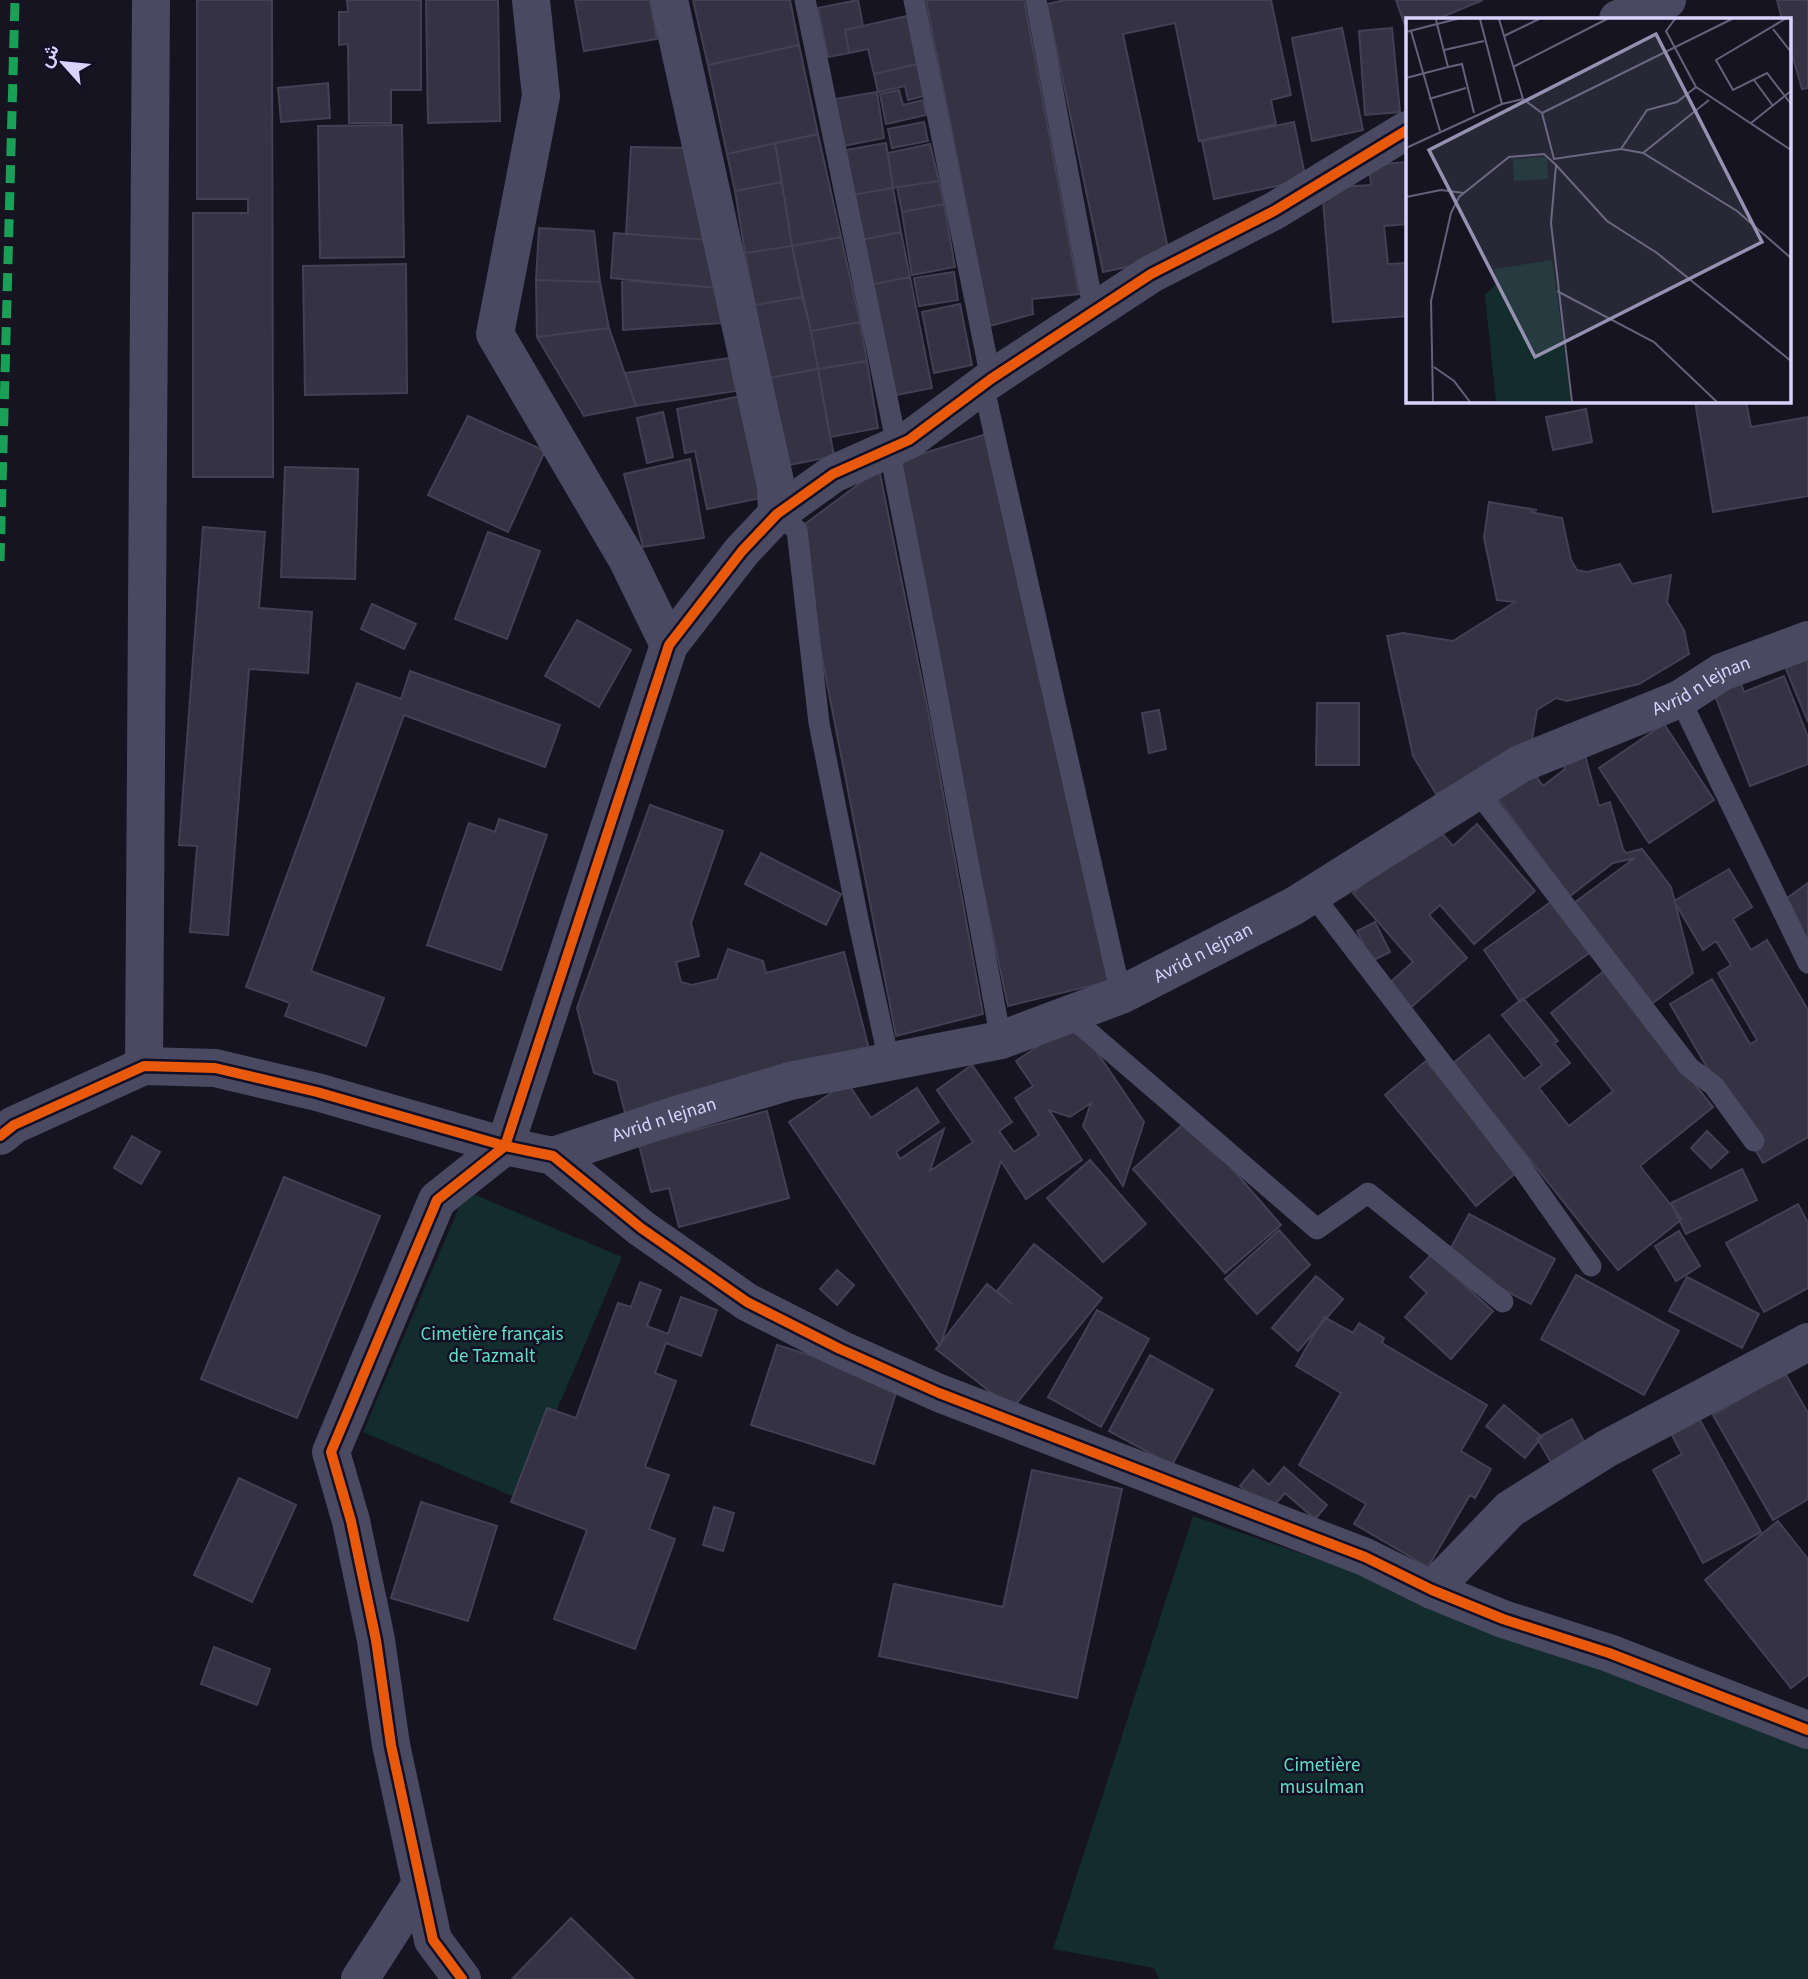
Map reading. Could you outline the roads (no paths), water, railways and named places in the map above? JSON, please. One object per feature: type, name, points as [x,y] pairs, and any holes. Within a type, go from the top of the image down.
[{"type":"street","points":[[144,1066],[151,0]]},
{"type":"street","points":[[531,0],[541,96],[495,334],[627,559],[668,645]]},
{"type":"street","points":[[669,0],[776,486],[777,514]]},
{"type":"street","points":[[462,1979],[433,1940],[391,1745],[376,1640],[351,1521],[331,1452],[437,1200],[505,1146],[668,645],[743,551],[777,514],[832,474],[909,440],[987,381],[1151,274],[1273,211],[1406,131]]},
{"type":"street","name":"Avrid n lejnan","points":[[553,1156],[790,1081],[1000,1040],[1121,995],[1312,894],[1520,764],[1680,699],[1722,672],[1808,640]]},
{"type":"street","points":[[0,1136],[14,1125],[144,1066],[215,1068],[317,1092],[505,1146],[553,1156],[641,1228],[747,1301],[840,1349],[939,1393],[1365,1557],[1432,1590],[1503,1619],[1608,1653],[1808,1730]]},
{"type":"street","points":[[1432,1590],[1510,1509],[1606,1449],[1808,1342]]},
{"type":"street","points":[[360,1979],[421,1884]]},
{"type":"lane","points":[[805,0],[1000,1040]]},
{"type":"lane","points":[[914,0],[987,381],[1121,995]]},
{"type":"lane","points":[[1036,0],[1094,312]]},
{"type":"lane","points":[[777,514],[797,530],[819,723],[889,1060]]},
{"type":"lane","points":[[1680,699],[1808,963]]},
{"type":"lane","points":[[1477,791],[1689,1067],[1714,1086],[1754,1141]]},
{"type":"lane","points":[[1312,894],[1520,1165],[1591,1265]]},
{"type":"lane","points":[[1069,1015],[1317,1229],[1368,1193],[1503,1302]]},
{"type":"park label","name":"Cimetière français de Tazmalt","points":[[492,1345]]},
{"type":"park label","name":"Cimetière musulman","points":[[1322,1776]]}]
